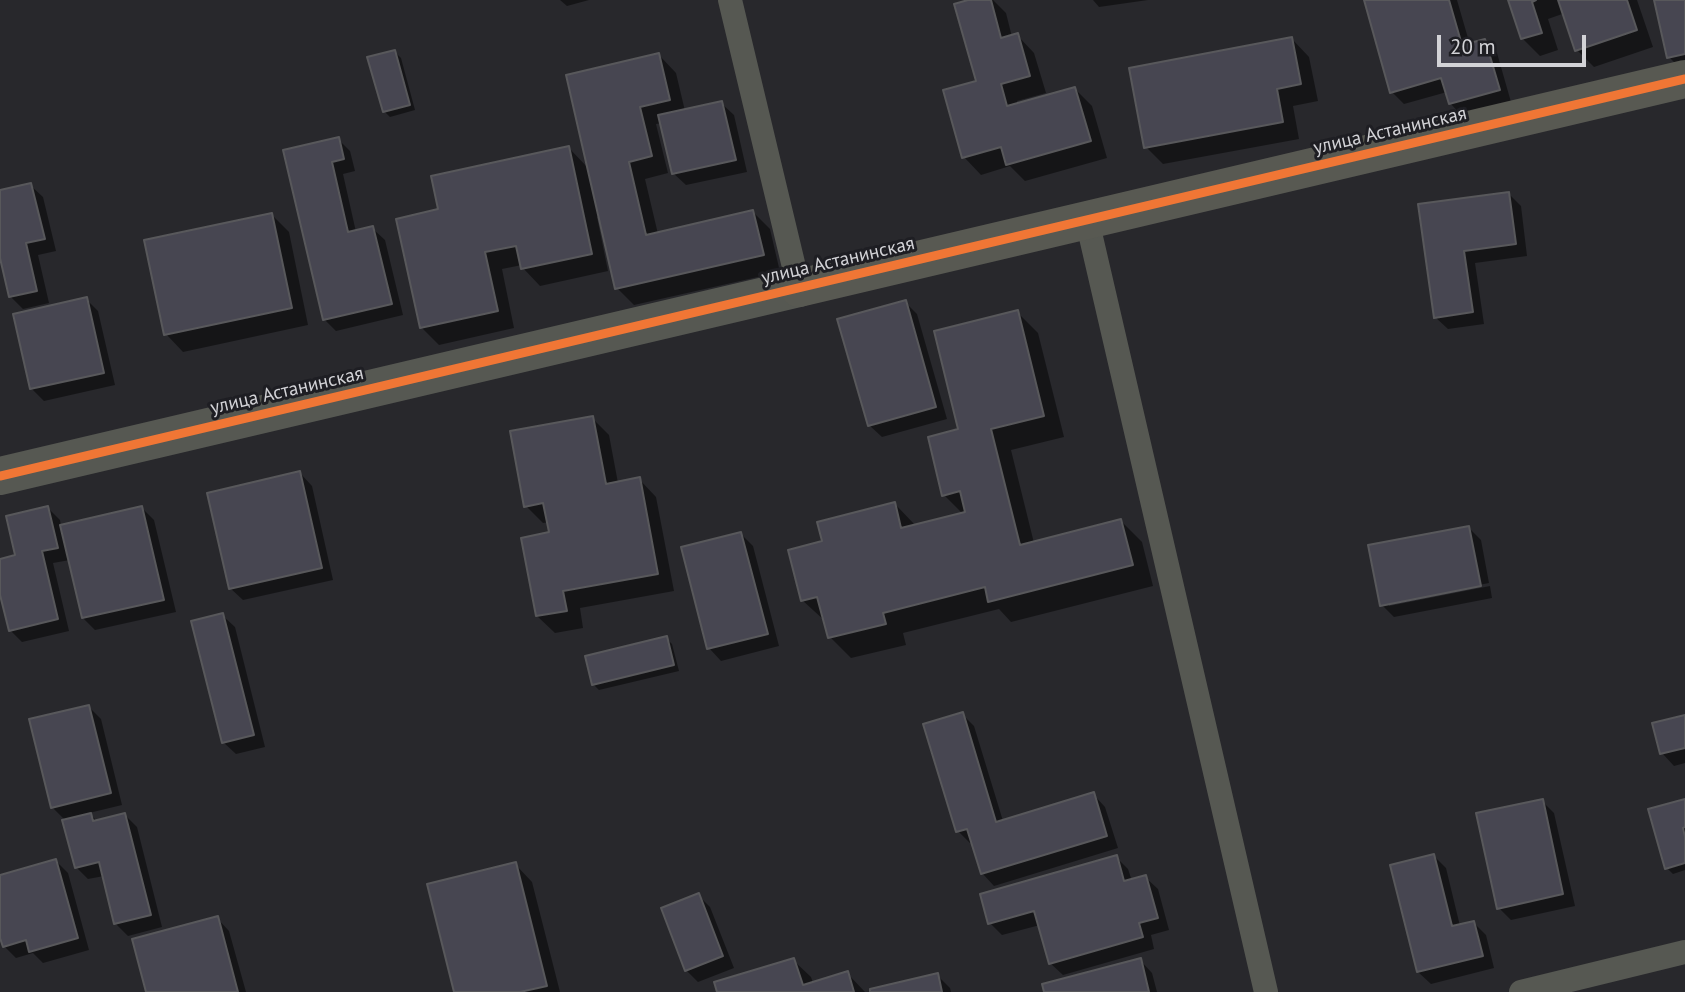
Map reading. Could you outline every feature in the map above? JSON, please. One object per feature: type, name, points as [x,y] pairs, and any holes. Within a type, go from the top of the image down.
[{"type":"street","name":"улица Астанинская","points":[[0,476],[1685,79]]},
{"type":"lane","points":[[730,0],[799,288]]},
{"type":"lane","points":[[1087,220],[1266,992]]},
{"type":"lane","points":[[1521,992],[1685,952]]},
{"type":"building","points":[[968,0],[991,0],[1001,38],[1018,33],[1030,76],[1001,84],[1007,106],[1075,87],[1091,141],[1006,165],[1001,147],[962,158],[943,90],[976,81],[954,4]]},
{"type":"building","points":[[1364,0],[1449,0],[1462,45],[1485,39],[1500,90],[1449,104],[1441,78],[1390,93]]},
{"type":"building","points":[[1508,0],[1536,0],[1532,2],[1542,33],[1521,39]]},
{"type":"building","points":[[1558,0],[1627,0],[1637,30],[1575,51]]},
{"type":"building","points":[[1654,0],[1685,0],[1685,54],[1667,58]]},
{"type":"building","points":[[1292,37],[1301,84],[1277,89],[1283,122],[1144,148],[1129,68]]},
{"type":"building","points":[[395,50],[410,105],[383,112],[367,57]]},
{"type":"building","points":[[659,53],[670,100],[640,107],[652,156],[629,162],[646,235],[753,210],[764,255],[615,289],[566,75]]},
{"type":"building","points":[[722,101],[736,160],[672,174],[658,115]]},
{"type":"building","points":[[339,137],[344,159],[332,162],[348,232],[373,226],[392,304],[323,320],[283,150]]},
{"type":"building","points":[[569,146],[592,254],[521,269],[516,246],[485,252],[498,311],[420,328],[396,219],[438,209],[431,176]]},
{"type":"building","points":[[31,183],[45,239],[26,243],[37,291],[9,297],[0,258],[0,190]]},
{"type":"building","points":[[1509,192],[1516,244],[1464,251],[1473,312],[1434,318],[1418,204]]},
{"type":"building","points":[[272,213],[292,308],[164,335],[144,240]]},
{"type":"building","points":[[87,297],[104,373],[30,389],[13,314]]},
{"type":"building","points":[[906,300],[936,407],[868,426],[837,319]]},
{"type":"building","points":[[1018,310],[1044,416],[991,429],[1020,545],[1121,519],[1133,565],[988,602],[985,587],[883,613],[886,624],[828,638],[817,597],[801,601],[788,550],[822,541],[817,522],[895,502],[901,528],[965,512],[960,491],[942,496],[928,437],[958,429],[934,331]]},
{"type":"building","points":[[593,416],[606,484],[640,477],[658,574],[563,591],[567,611],[536,616],[521,538],[549,532],[543,503],[524,507],[510,431]]},
{"type":"building","points":[[300,471],[322,568],[229,589],[207,493]]},
{"type":"building","points":[[48,506],[58,548],[42,551],[58,619],[9,631],[0,595],[0,559],[15,555],[6,516]]},
{"type":"building","points":[[142,506],[164,600],[82,618],[60,525]]},
{"type":"building","points":[[1469,526],[1481,586],[1380,606],[1368,545]]},
{"type":"building","points":[[741,532],[768,634],[707,649],[681,547]]},
{"type":"building","points":[[223,613],[254,735],[222,743],[191,621]]},
{"type":"building","points":[[667,636],[674,665],[592,685],[585,656]]},
{"type":"building","points":[[89,705],[111,793],[51,808],[29,719]]},
{"type":"building","points":[[963,712],[996,822],[1094,792],[1107,836],[981,874],[967,829],[956,832],[923,724]]},
{"type":"building","points":[[1685,715],[1685,748],[1660,754],[1652,723]]},
{"type":"building","points":[[1543,799],[1563,894],[1497,909],[1476,813]]},
{"type":"building","points":[[1685,799],[1685,863],[1665,869],[1648,809]]},
{"type":"building","points":[[91,813],[93,821],[125,813],[151,915],[114,924],[99,862],[75,868],[62,820]]},
{"type":"building","points":[[1434,854],[1452,926],[1474,921],[1483,956],[1417,972],[1390,865]]},
{"type":"building","points":[[1117,855],[1124,881],[1146,875],[1158,918],[1139,923],[1143,937],[1049,964],[1034,911],[988,924],[980,894]]},
{"type":"building","points":[[56,859],[78,938],[29,952],[26,940],[3,947],[0,938],[0,875]]},
{"type":"building","points":[[516,862],[547,986],[520,992],[454,992],[427,884]]},
{"type":"building","points":[[699,893],[723,956],[685,971],[661,908]]},
{"type":"building","points":[[218,916],[238,992],[146,992],[132,939]]},
{"type":"building","points":[[794,958],[803,985],[848,971],[854,992],[717,992],[714,982]]},
{"type":"building","points":[[1141,958],[1149,992],[1044,992],[1042,984]]},
{"type":"building","points":[[938,973],[942,992],[870,992],[870,989]]},
{"type":"cycle path","points":[[0,476],[1685,79]]}]
